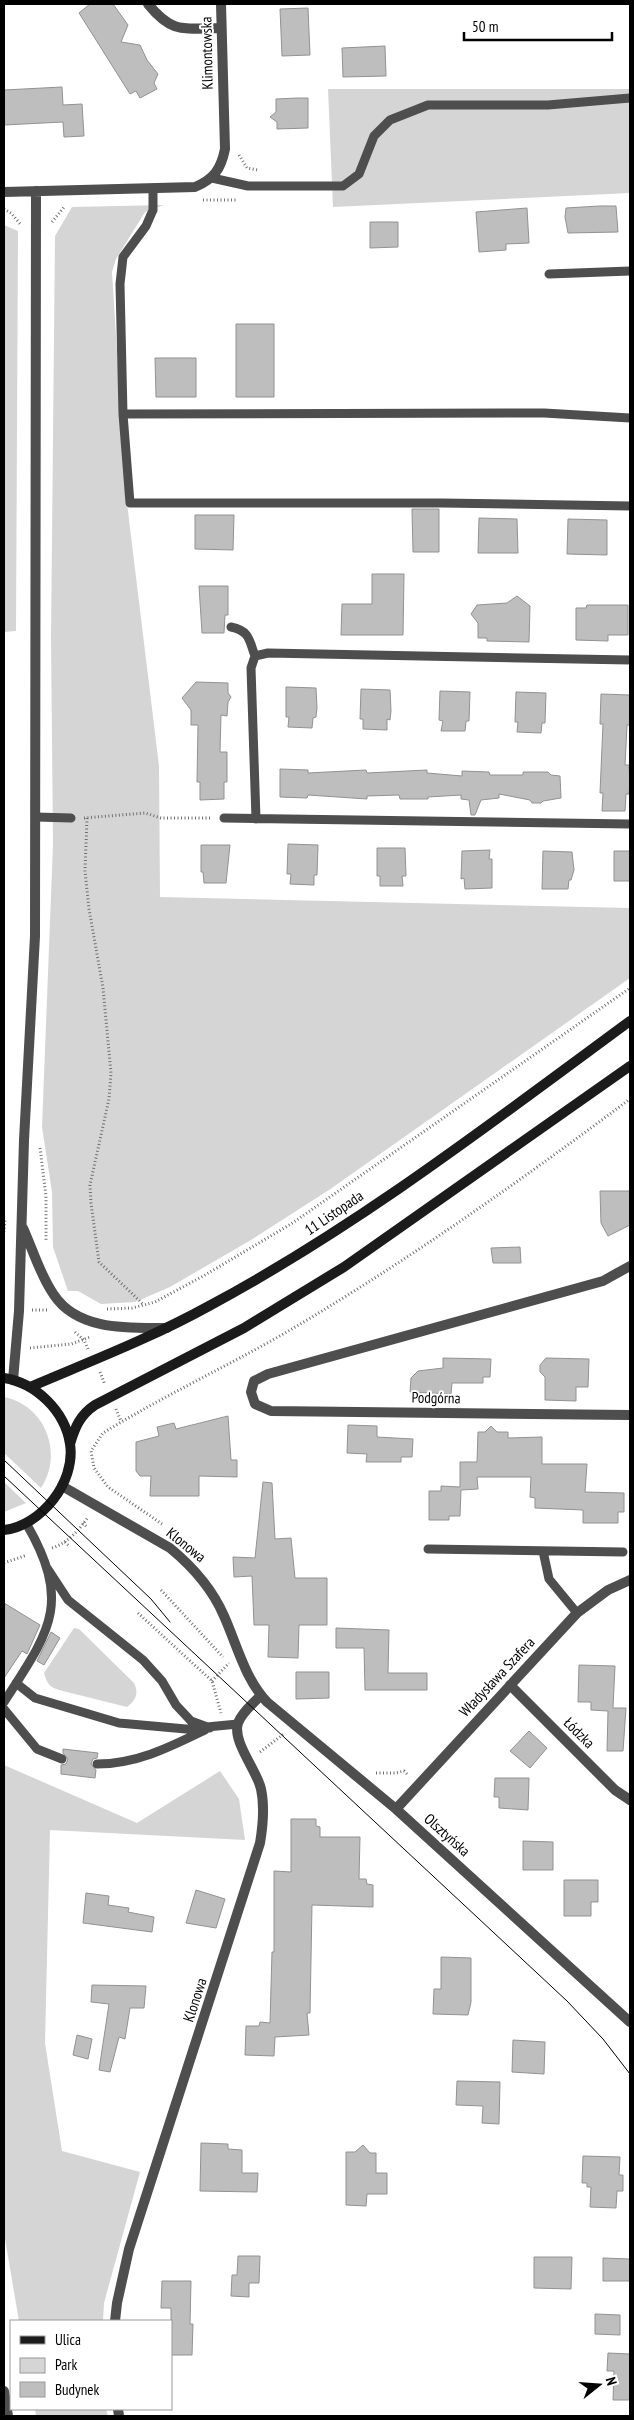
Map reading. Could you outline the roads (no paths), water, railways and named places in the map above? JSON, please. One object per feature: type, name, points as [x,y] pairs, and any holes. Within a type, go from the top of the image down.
[{"type":"main road","name":"11 Listopada","points":[[30,1387],[77,1370],[167,1328],[252,1282],[316,1244],[428,1168],[630,1021]]},
{"type":"main road","points":[[4,1530],[26,1523],[46,1508],[62,1486],[69,1465],[70,1444],[75,1426],[86,1411],[244,1328],[344,1267],[630,1066]]},
{"type":"main road","points":[[8,1379],[30,1387],[44,1397],[56,1410],[64,1425],[70,1444]]},
{"type":"street","points":[[148,4],[165,23],[178,28],[221,28]]},
{"type":"street","name":"Klimontowska","points":[[212,178],[221,166],[225,149],[221,4]]},
{"type":"street","points":[[4,192],[196,187],[212,178]]},
{"type":"street","points":[[8,1379],[16,1348],[35,936],[36,191]]},
{"type":"street","points":[[22,1225],[46,1282],[55,1297],[71,1313],[109,1327],[167,1328]]},
{"type":"street","name":"Podgórna","points":[[630,1266],[603,1281],[268,1374],[254,1381],[251,1392],[255,1404],[271,1411],[630,1415]]},
{"type":"street","name":"Klonowa","points":[[62,1486],[97,1504],[170,1548],[197,1572],[213,1594],[224,1615],[246,1670]]},
{"type":"street","name":"Władysława Szafera","points":[[396,1809],[577,1613],[608,1590],[630,1580]]},
{"type":"street","name":"Olsztyńska","points":[[246,1670],[260,1696],[396,1809],[630,2022]]},
{"type":"street","name":"Łódzka","points":[[510,1685],[614,1790],[630,1800]]},
{"type":"street","points":[[238,1724],[247,1710],[260,1696]]},
{"type":"street","name":"Klonowa","points":[[116,2320],[117,2303],[129,2249],[260,1843],[264,1809],[260,1787],[241,1744],[238,1724]]},
{"type":"street","points":[[4,2391],[8,2416]]},
{"type":"lane","points":[[212,178],[248,186],[343,186],[359,174],[374,136],[390,120],[428,105],[548,105],[630,98]]},
{"type":"lane","points":[[154,189],[153,210],[146,226],[122,257],[120,284],[123,414],[130,503],[442,502],[630,506]]},
{"type":"lane","points":[[549,274],[630,271]]},
{"type":"lane","points":[[123,414],[544,413],[630,418]]},
{"type":"lane","points":[[231,627],[242,629],[247,633],[255,656],[251,668],[256,819]]},
{"type":"lane","points":[[255,656],[268,654],[630,660]]},
{"type":"lane","points":[[36,817],[71,818]]},
{"type":"lane","points":[[224,818],[630,824]]},
{"type":"lane","points":[[4,1702],[44,1637],[52,1614],[47,1568],[41,1551],[26,1523]]},
{"type":"lane","points":[[428,1549],[623,1552]]},
{"type":"lane","points":[[543,1551],[549,1579],[577,1613]]},
{"type":"lane","points":[[47,1568],[68,1600],[105,1627],[143,1660],[162,1681],[176,1705],[191,1721],[210,1728]]},
{"type":"lane","points":[[16,1683],[36,1698],[119,1723],[186,1729],[238,1724]]},
{"type":"lane","points":[[4,1710],[37,1749],[62,1759]]},
{"type":"lane","points":[[97,1764],[116,1764],[152,1755],[210,1728]]},
{"type":"tram line","points":[[4,1460],[151,1599],[170,1622]]},
{"type":"tram line","points":[[4,1476],[567,2001],[603,2039],[630,2074]]}]
